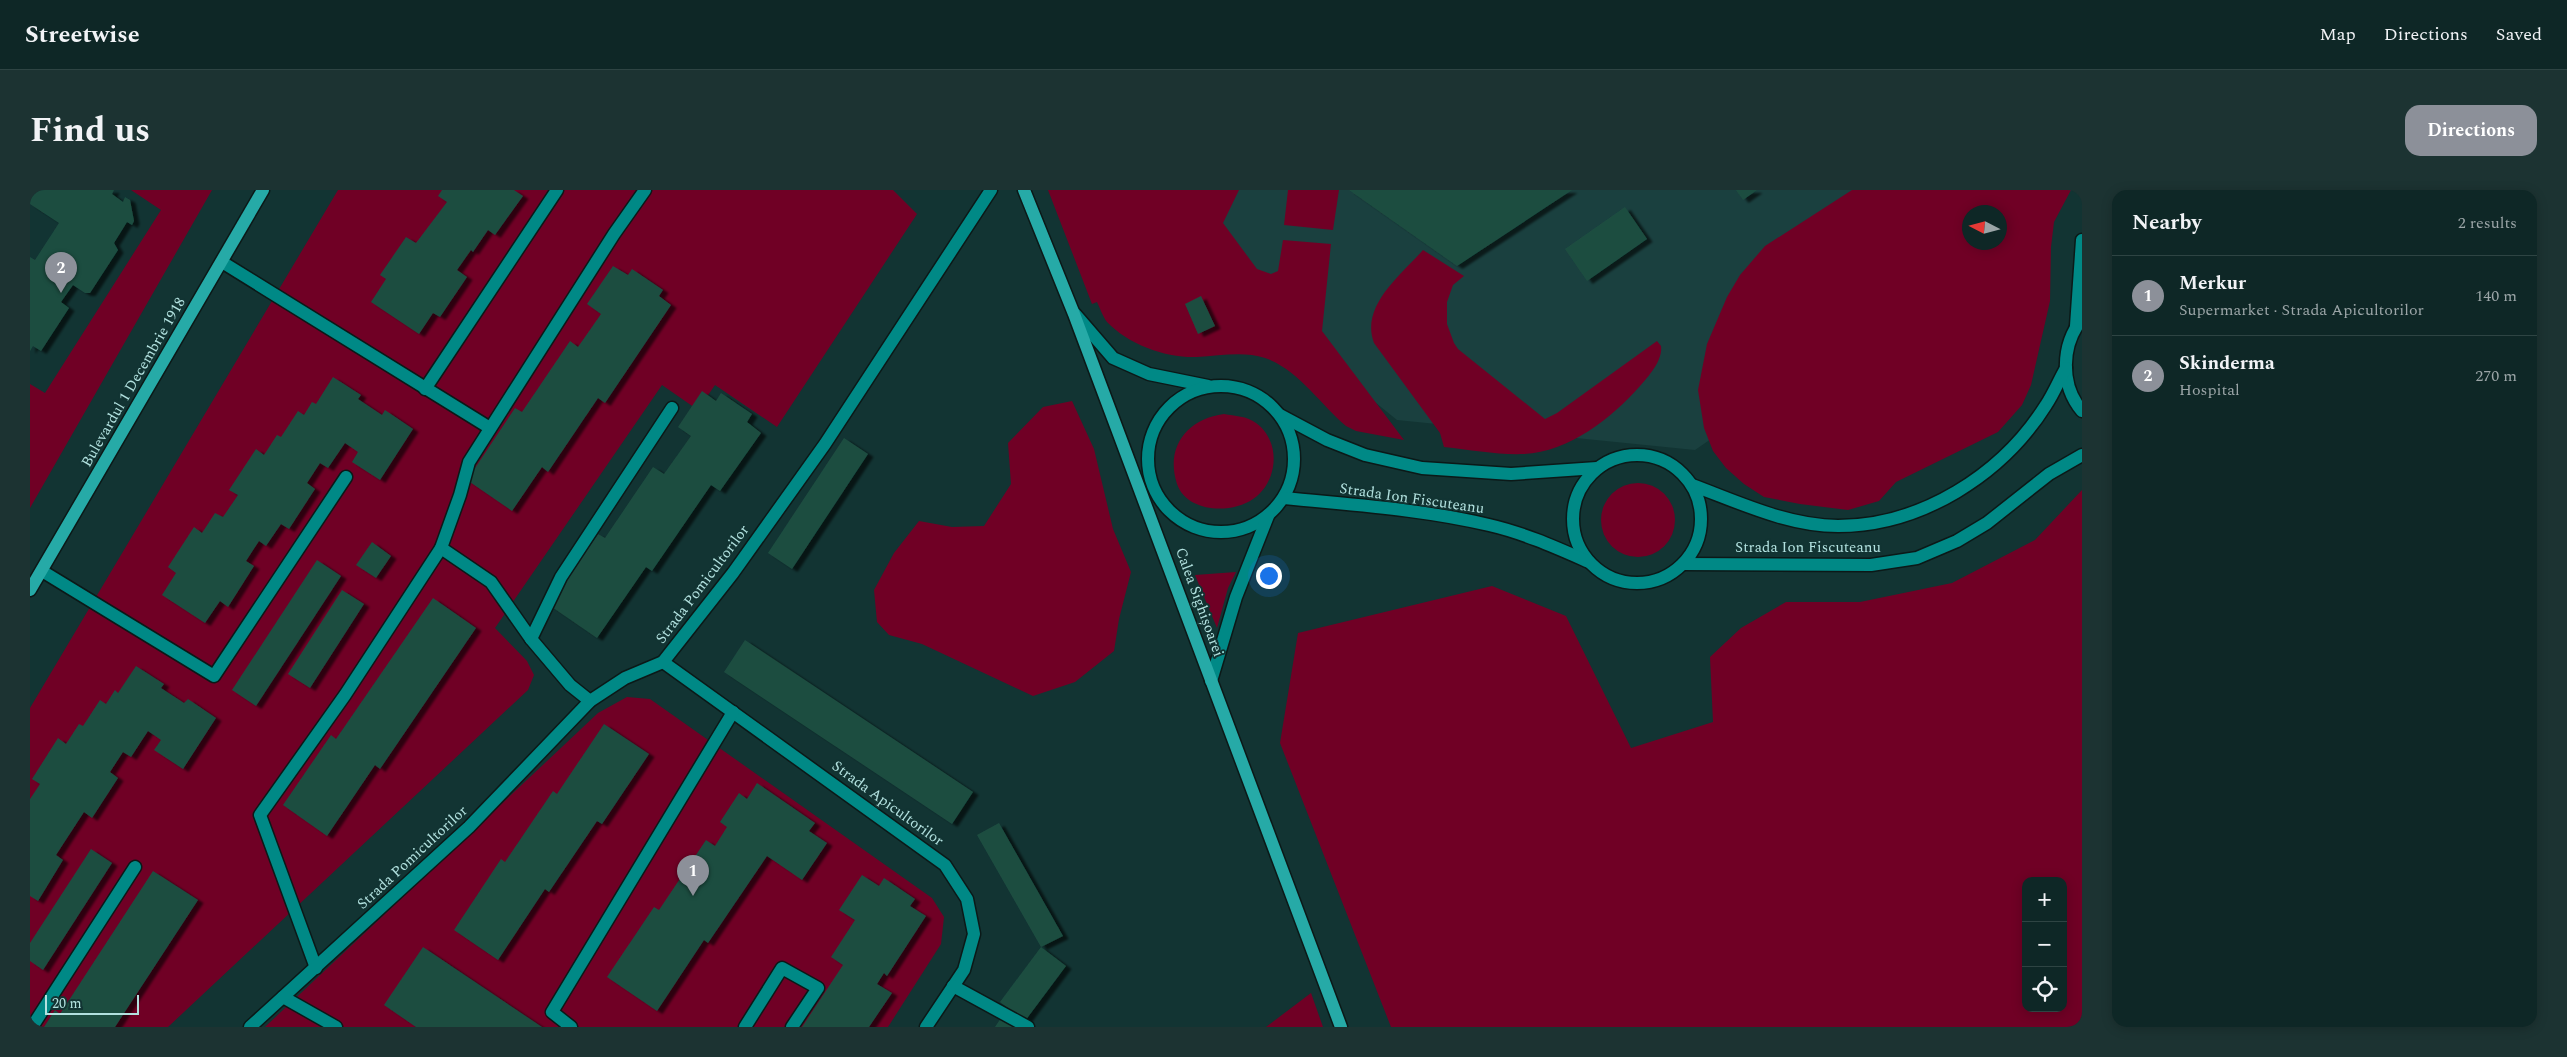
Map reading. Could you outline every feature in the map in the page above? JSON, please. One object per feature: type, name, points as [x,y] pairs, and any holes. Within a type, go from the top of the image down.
[{"type":"main road","name":"Bulevardul 1 Decembrie 1918","points":[[30,590],[263,190]]},
{"type":"main road","name":"Calea Sighișoarei","points":[[1024,190],[1074,314],[1342,1027]]},
{"type":"street","points":[[425,389],[557,190]]},
{"type":"street","points":[[316,968],[260,815],[345,695],[440,548],[460,495],[469,462],[645,190]]},
{"type":"street","name":"Strada Pomicultorilor","points":[[250,1027],[469,827],[590,701],[625,678],[663,662],[733,573],[825,444],[991,190]]},
{"type":"street","points":[[2082,240],[2079,323],[2068,346],[2066,368],[2069,388],[2082,411]]},
{"type":"street","points":[[222,262],[490,428]]},
{"type":"street","points":[[1074,314],[1113,358],[1148,374],[1210,386],[1230,386],[1249,390],[1266,401],[1280,415],[1291,434],[1295,456],[1292,478],[1284,498],[1268,515],[1251,526],[1238,530],[1211,532],[1192,526],[1174,515],[1160,500],[1151,482],[1148,461],[1150,440],[1159,420],[1172,404],[1190,392],[1210,386]]},
{"type":"street","name":"Strada Ion Fiscuteanu","points":[[1692,485],[1760,510],[1802,522],[1837,526],[1885,522],[1950,497],[2002,457],[2018,442],[2047,405],[2066,368]]},
{"type":"street","points":[[531,638],[561,577],[672,408]]},
{"type":"street","name":"Strada Ion Fiscuteanu","points":[[1280,415],[1326,440],[1365,455],[1422,468],[1511,474],[1598,468]]},
{"type":"street","points":[[1638,454],[1659,458],[1677,469],[1692,485],[1700,505],[1700,526],[1695,546],[1683,564],[1666,576],[1646,583],[1625,582],[1605,576],[1589,562],[1578,545],[1573,524],[1574,503],[1583,483],[1598,468],[1616,457],[1638,454]]},
{"type":"street","name":"Strada Ion Fiscuteanu","points":[[1683,564],[1871,565],[1917,558],[1957,541],[1987,523],[2049,474],[2082,455]]},
{"type":"street","points":[[42,570],[214,676],[346,477]]},
{"type":"street","points":[[1138,484],[1151,482]]},
{"type":"street","name":"Strada Ion Fiscuteanu","points":[[1284,498],[1418,512],[1489,525],[1549,544],[1589,562]]},
{"type":"street","points":[[1211,681],[1236,597],[1268,515]]},
{"type":"street","points":[[440,548],[491,582],[531,638],[570,686],[590,701]]},
{"type":"street","name":"Strada Apicultorilor","points":[[663,662],[945,865],[968,899],[974,934],[964,970],[926,1027]]},
{"type":"street","points":[[571,1027],[552,1012],[733,712]]},
{"type":"street","points":[[32,1027],[135,867]]},
{"type":"street","points":[[745,1027],[782,968],[818,988],[792,1027]]},
{"type":"street","points":[[953,986],[1028,1027]]},
{"type":"street","points":[[283,997],[336,1027]]},
{"type":"shaded area","points":[[131,190],[212,190],[30,508],[30,384],[45,393],[161,210]]},
{"type":"shaded area","points":[[338,190],[893,190],[917,214],[777,427],[715,385],[698,410],[662,385],[495,628],[527,661],[534,675],[528,690],[168,1027],[30,1027],[30,708]]},
{"type":"shaded area","points":[[1048,190],[1239,190],[1223,223],[1257,269],[1271,274],[1278,271],[1283,240],[1331,244],[1322,331],[1404,440],[1356,431],[1346,426],[1288,370],[1265,358],[1240,354],[1197,357],[1173,355],[1137,343],[1116,330],[1107,322],[1097,302],[1092,304]]},
{"type":"shaded area","points":[[1192,190],[2072,190],[2007,235],[2007,205],[1962,205],[1962,250],[1986,250],[1695,450],[1397,420],[1263,311]]},
{"type":"shaded area","points":[[1288,190],[1339,190],[1333,230],[1284,225]]},
{"type":"shaded area","points":[[1852,190],[2071,190],[2054,222],[2051,247],[2050,301],[2031,385],[2022,405],[1998,432],[1896,482],[1879,501],[1848,510],[1764,497],[1744,484],[1726,468],[1713,451],[1704,428],[1698,390],[1707,344],[1727,297],[1740,275],[1765,246]]},
{"type":"shaded area","points":[[1423,250],[1464,276],[1453,285],[1447,302],[1447,324],[1458,349],[1545,419],[1557,413],[1657,341],[1661,346],[1658,362],[1644,382],[1603,421],[1573,440],[1557,447],[1541,452],[1514,454],[1444,447],[1440,433],[1374,343],[1371,329],[1373,316],[1385,292]]},
{"type":"shaded area","points":[[1072,401],[1094,449],[1113,529],[1131,572],[1119,619],[1114,651],[1075,682],[1033,696],[922,644],[889,635],[877,622],[874,590],[894,553],[919,521],[952,527],[984,526],[1011,484],[1008,443],[1043,407]]},
{"type":"shaded area","points":[[1224,414],[1245,418],[1256,423],[1270,440],[1274,461],[1268,482],[1253,499],[1234,507],[1211,508],[1190,501],[1182,494],[1174,471],[1174,458],[1182,437],[1190,429],[1199,422]]},
{"type":"shaded area","points":[[1638,483],[1652,486],[1664,494],[1672,506],[1675,520],[1672,534],[1664,546],[1652,554],[1638,557],[1624,554],[1612,546],[1604,534],[1601,520],[1604,506],[1612,494],[1624,486]]},
{"type":"shaded area","points":[[2082,490],[2082,1027],[1391,1027],[1280,743],[1298,633],[1492,586],[1566,616],[1631,748],[1713,722],[1710,657],[1741,628],[1786,602],[1860,602],[1952,583],[2035,540]]},
{"type":"shaded area","points":[[1236,572],[1228,588],[1217,628],[1195,575]]},
{"type":"shaded area","points":[[627,697],[650,699],[932,898],[944,917],[941,944],[888,1027],[265,1027],[598,713]]},
{"type":"shaded area","points":[[1311,993],[1323,1027],[1266,1027]]},
{"type":"building","points":[[30,190],[114,190],[112,194],[123,202],[125,197],[130,200],[134,221],[132,225],[127,222],[114,243],[118,250],[90,293],[85,293],[73,285],[61,302],[69,308],[41,351],[33,346],[30,351],[30,257],[35,260],[59,223],[30,204]]},
{"type":"building","points":[[442,190],[514,190],[523,196],[495,235],[488,230],[473,252],[471,250],[457,270],[467,277],[440,317],[433,313],[419,334],[371,302],[386,279],[380,275],[406,237],[416,243],[447,202],[438,196]]},
{"type":"building","points":[[1349,190],[1572,190],[1457,266]]},
{"type":"building","points":[[1736,190],[1757,190],[1743,200]]},
{"type":"building","points":[[1625,207],[1647,239],[1587,281],[1565,249]]},
{"type":"building","points":[[613,266],[628,275],[632,269],[663,290],[659,296],[671,305],[605,403],[598,398],[548,472],[542,467],[512,511],[467,480],[515,408],[522,412],[570,341],[578,347],[601,314],[587,304]]},
{"type":"building","points":[[1201,296],[1215,326],[1198,334],[1185,304]]},
{"type":"building","points":[[333,377],[361,395],[358,399],[382,415],[385,410],[413,429],[380,480],[352,462],[358,452],[345,443],[328,468],[320,463],[307,483],[315,489],[289,529],[281,524],[266,546],[259,541],[246,561],[254,566],[228,607],[220,601],[205,623],[162,595],[176,573],[168,567],[194,527],[202,533],[215,513],[223,517],[238,495],[229,490],[256,449],[264,455],[277,435],[281,437],[298,411],[304,415],[312,402],[316,404]]},
{"type":"building","points":[[702,391],[716,401],[721,393],[752,414],[747,422],[761,433],[720,491],[711,485],[652,571],[646,567],[597,638],[549,605],[598,534],[605,538],[653,467],[664,474],[691,436],[678,427]]},
{"type":"building","points":[[844,438],[868,454],[792,569],[768,553]]},
{"type":"building","points":[[372,542],[391,556],[376,578],[356,565]]},
{"type":"building","points":[[317,560],[341,576],[256,706],[232,690]]},
{"type":"building","points":[[342,590],[364,604],[310,688],[288,674]]},
{"type":"building","points":[[433,598],[476,628],[380,769],[375,765],[327,836],[283,805],[331,735],[336,739]]},
{"type":"building","points":[[745,640],[973,792],[952,824],[724,672]]},
{"type":"building","points":[[136,666],[164,684],[161,688],[184,703],[188,699],[216,718],[183,769],[154,750],[161,740],[148,731],[131,757],[123,752],[110,772],[118,778],[92,818],[84,812],[56,855],[63,860],[38,901],[30,896],[30,799],[40,784],[32,779],[58,738],[66,744],[79,724],[83,726],[100,700],[106,704],[115,690],[118,693]]},
{"type":"building","points":[[604,724],[649,754],[602,824],[597,821],[549,892],[545,889],[498,960],[454,930],[501,859],[505,862],[553,791],[557,794]]},
{"type":"building","points":[[757,783],[815,823],[809,831],[827,843],[802,880],[767,856],[708,943],[704,940],[657,1011],[607,977],[654,907],[659,910],[706,840],[715,846],[727,827],[720,822],[739,793],[747,799]]},
{"type":"building","points":[[999,823],[1063,936],[1041,947],[977,835]]},
{"type":"building","points":[[91,849],[112,863],[43,970],[30,961],[30,943]]},
{"type":"building","points":[[153,871],[198,900],[115,1027],[44,1027],[55,1010],[60,1014]]},
{"type":"building","points":[[862,875],[879,886],[884,878],[915,899],[910,906],[926,916],[887,976],[884,973],[877,984],[892,993],[869,1027],[802,1027],[843,965],[831,957],[855,920],[839,910]]},
{"type":"building","points":[[423,947],[542,1027],[416,1027],[384,1005]]},
{"type":"building","points":[[1041,947],[1066,966],[1025,1021],[1000,1002]]},
{"type":"building","points":[[1001,1018],[1016,1027],[995,1027]]},
{"type":"place","name":"Skinderma","points":[[61,293]]},
{"type":"place","name":"Merkur","points":[[693,896]]}]
